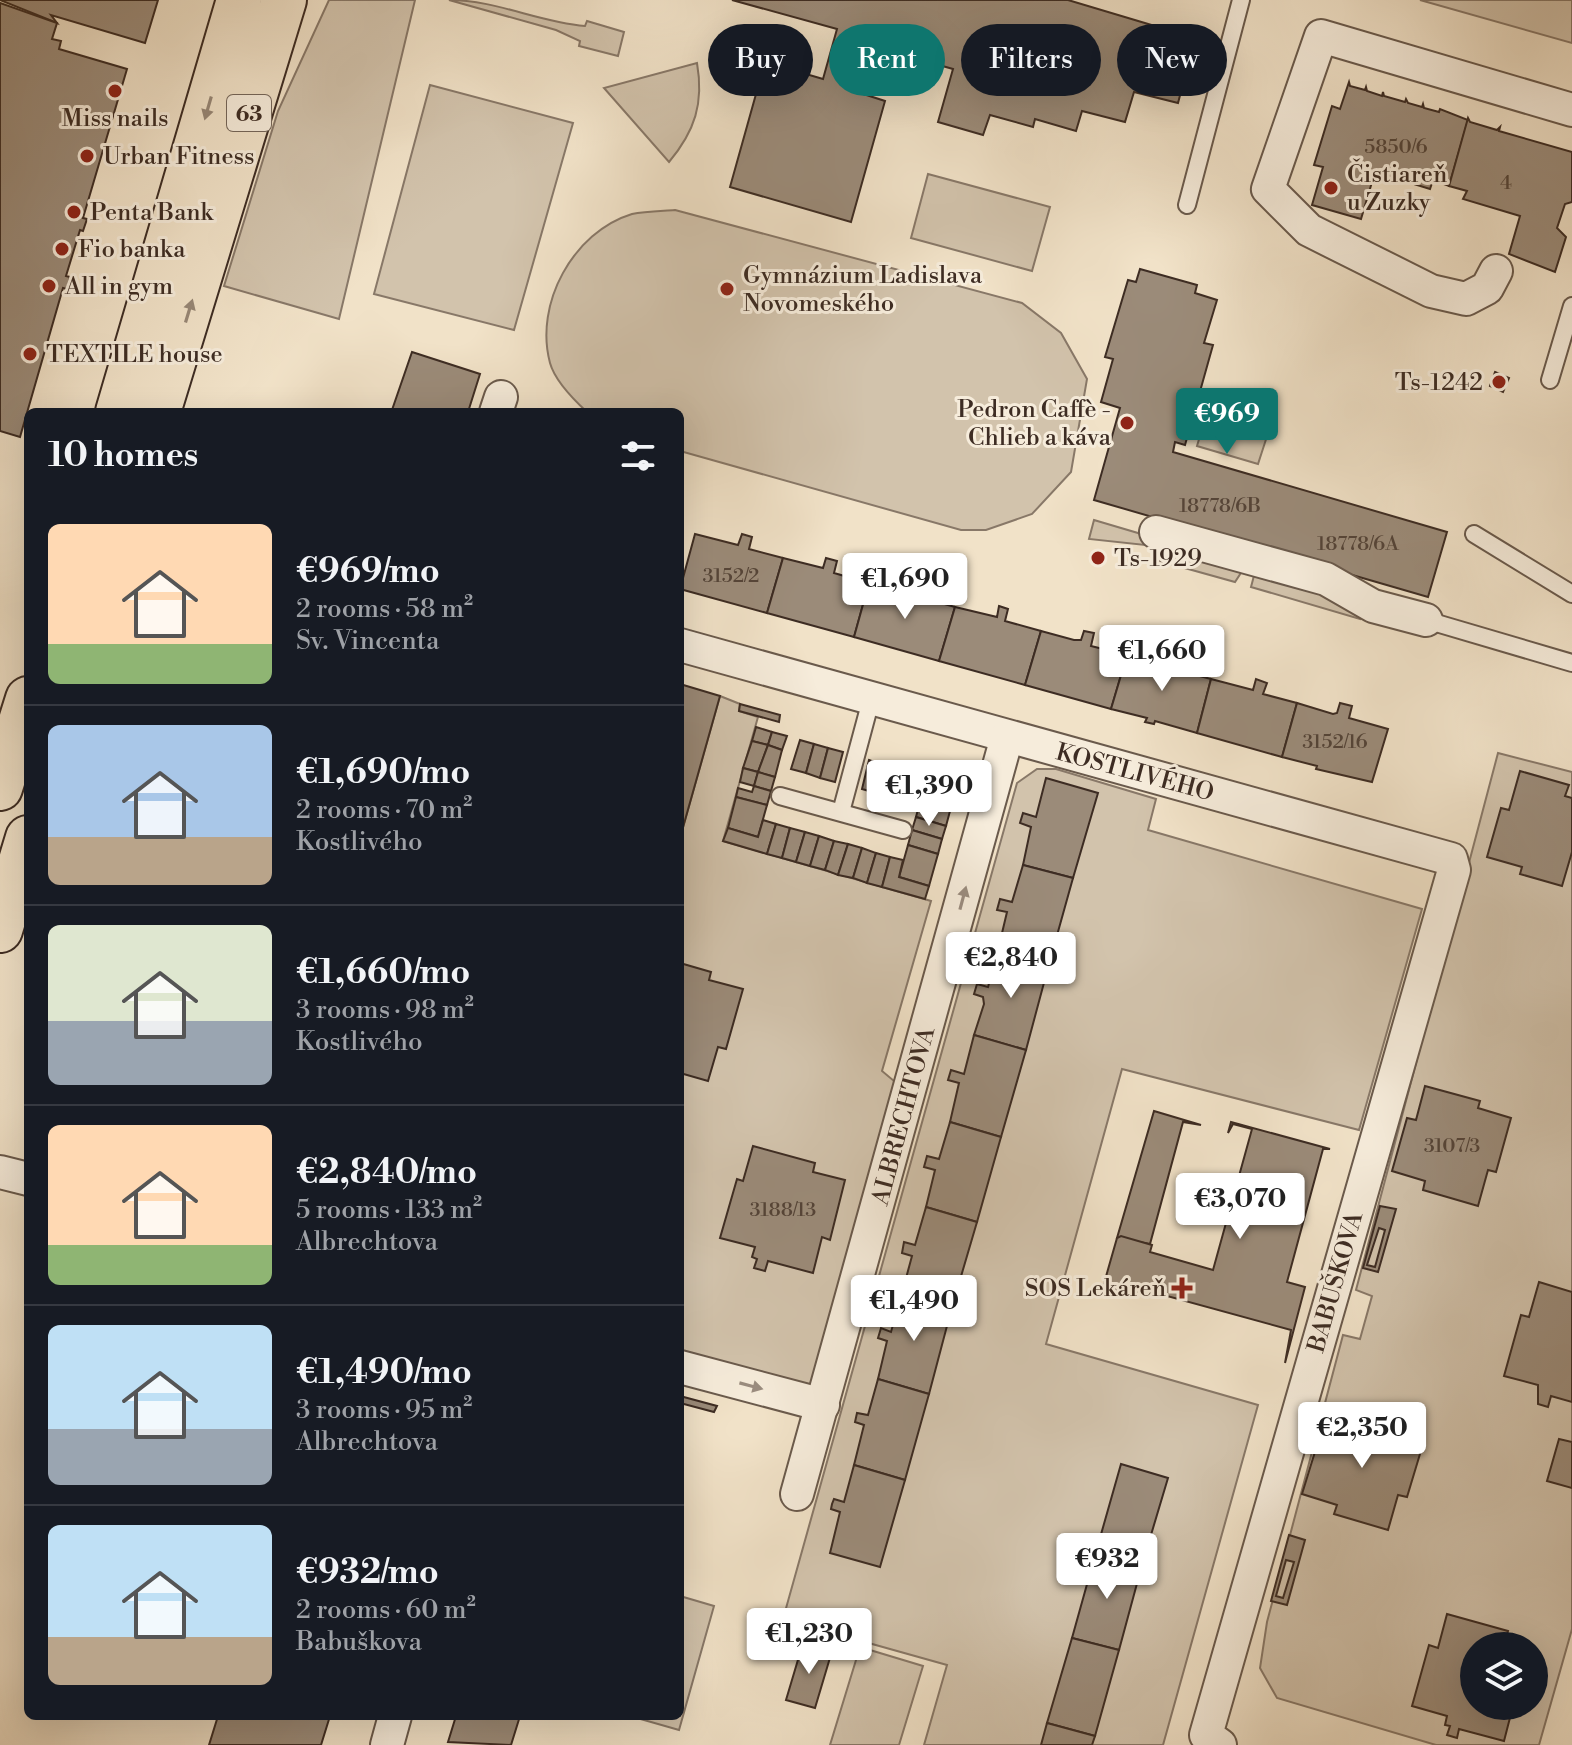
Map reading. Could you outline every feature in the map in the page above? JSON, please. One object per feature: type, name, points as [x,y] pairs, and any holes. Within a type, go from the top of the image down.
[{"type":"main road","name":"63","points":[[119,408],[239,0]]},
{"type":"main road","name":"63","points":[[159,408],[284,0]]},
{"type":"main road","points":[[0,788],[24,712]]},
{"type":"main road","points":[[0,930],[24,851]]},
{"type":"street","points":[[1496,271],[1487,288],[1466,299],[1431,291],[1309,230],[1268,189],[1321,36],[1572,110]]},
{"type":"street","points":[[1156,532],[1326,579],[1373,606],[1426,620]]},
{"type":"street","name":"KOSTLIVÉHO","points":[[684,646],[1451,859]]},
{"type":"street","name":"ALBRECHTOVA","points":[[797,1494],[1007,737]]},
{"type":"street","name":"BABUŠKOVA","points":[[1220,1745],[1206,1735],[1454,870],[1451,859]]},
{"type":"street","points":[[684,1368],[823,1405]]},
{"type":"street","points":[[387,1745],[394,1720]]},
{"type":"lane","points":[[1187,205],[1241,0]]},
{"type":"lane","points":[[1550,380],[1572,306]]},
{"type":"lane","points":[[1474,534],[1572,594]]},
{"type":"lane","points":[[1426,620],[1572,663]]},
{"type":"lane","points":[[841,812],[871,700]]},
{"type":"lane","points":[[780,796],[903,830]]},
{"type":"shaded area","points":[[329,0],[415,0],[339,319],[224,286],[278,111]]},
{"type":"shaded area","points":[[449,0],[483,4],[568,24],[585,26],[587,21],[624,32],[618,56],[579,46],[580,41],[556,30]]},
{"type":"shaded area","points":[[1420,0],[1572,0],[1572,43]]},
{"type":"shaded area","points":[[697,63],[699,91],[695,116],[685,139],[669,162],[604,88]]},
{"type":"shaded area","points":[[430,85],[573,123],[514,330],[374,294]]},
{"type":"shaded area","points":[[928,174],[1050,207],[1032,271],[911,238]]},
{"type":"shaded area","points":[[675,210],[1022,303],[1061,333],[1087,379],[1071,472],[1032,514],[986,530],[961,530],[684,452],[684,408],[583,408],[560,383],[550,363],[548,317],[553,295],[576,253],[592,237],[611,223],[632,214]]},
{"type":"shaded area","points":[[1208,409],[1270,427],[1258,464],[1197,446]]},
{"type":"shaded area","points":[[1094,520],[1148,536],[1145,545],[1089,539]]},
{"type":"shaded area","points":[[1159,551],[1202,552],[1246,565],[1235,582],[1156,560]]},
{"type":"shaded area","points":[[1256,568],[1311,583],[1361,613],[1360,619],[1251,587]]},
{"type":"shaded area","points":[[720,696],[740,704],[739,711],[758,717],[723,841],[931,901],[882,1071],[900,1086],[815,1394],[684,1358],[684,824]]},
{"type":"shaded area","points":[[1498,753],[1572,772],[1572,1629],[1548,1713],[1548,1632],[1460,1632],[1460,1720],[1546,1720],[1539,1745],[1436,1745],[1277,1698],[1260,1668],[1267,1622],[1343,1335],[1360,1339],[1372,1296],[1356,1290]]},
{"type":"shaded area","points":[[1037,769],[1056,769],[1156,799],[1148,830],[1422,909],[1359,1130],[1122,1069],[1046,1344],[1258,1405],[1163,1745],[924,1745],[947,1665],[783,1619],[1017,783]]},
{"type":"shaded area","points":[[684,1597],[714,1606],[684,1712]]},
{"type":"shaded area","points":[[860,1647],[923,1666],[899,1745],[830,1745]]},
{"type":"shaded area","points":[[644,1720],[682,1720],[679,1730]]},
{"type":"building","points":[[0,0],[158,0],[145,43],[51,15],[57,23]]},
{"type":"building","points":[[732,0],[1068,0],[1148,24],[1117,24],[1117,96],[1133,96],[1125,122],[1082,111],[1076,131],[1035,119],[1033,127],[990,115],[983,135],[938,122],[953,69],[945,67],[945,24],[829,24],[829,27]]},
{"type":"building","points":[[0,3],[57,23],[52,39],[61,41],[59,49],[127,69],[83,218],[87,219],[83,231],[80,230],[66,276],[70,277],[67,289],[63,288],[28,408],[24,408],[20,437],[0,431]]},
{"type":"building","points":[[829,58],[829,96],[870,96],[885,101],[851,222],[730,187],[755,96],[813,96],[813,76],[823,79]]},
{"type":"building","points":[[1349,82],[1350,86],[1365,90],[1366,87],[1367,91],[1382,96],[1383,92],[1384,96],[1405,102],[1406,99],[1408,103],[1422,107],[1423,104],[1424,108],[1439,112],[1440,109],[1468,120],[1449,186],[1433,180],[1430,189],[1375,172],[1361,219],[1312,205],[1323,167],[1314,165],[1332,106],[1340,109]]},
{"type":"building","points":[[1150,96],[1180,96],[1178,103]]},
{"type":"building","points":[[1468,118],[1470,122],[1497,130],[1500,127],[1499,131],[1572,152],[1572,202],[1565,204],[1557,228],[1566,237],[1555,272],[1509,254],[1520,216],[1463,199],[1467,191],[1449,186]]},
{"type":"building","points":[[1140,269],[1197,285],[1195,293],[1217,300],[1204,343],[1213,345],[1185,445],[1175,442],[1173,452],[1447,532],[1428,597],[1094,500],[1120,408],[1101,402],[1113,359],[1105,357],[1128,280],[1136,282]]},
{"type":"building","points":[[412,352],[480,374],[469,408],[393,408]]},
{"type":"building","name":"Ts-1242","points":[[1495,372],[1509,378],[1503,392],[1490,386]]},
{"type":"building","points":[[695,534],[738,545],[742,534],[752,537],[749,549],[783,558],[767,613],[684,590],[684,574]]},
{"type":"building","points":[[783,558],[823,568],[826,558],[837,561],[834,573],[869,583],[854,637],[767,613]]},
{"type":"building","points":[[869,583],[911,593],[912,583],[917,584],[923,586],[920,597],[955,607],[939,661],[854,637]]},
{"type":"building","points":[[999,606],[1008,609],[1005,621],[1041,631],[1025,685],[939,661],[955,607],[997,617]]},
{"type":"building","points":[[1041,631],[1074,640],[1081,640],[1084,631],[1094,633],[1091,646],[1127,655],[1111,709],[1025,685]]},
{"type":"building","points":[[1127,655],[1169,666],[1171,656],[1181,658],[1177,670],[1211,679],[1197,733],[1155,721],[1154,724],[1145,722],[1147,718],[1111,709]]},
{"type":"building","points":[[1211,679],[1253,690],[1256,679],[1267,683],[1263,694],[1297,703],[1282,757],[1197,733]]},
{"type":"building","points":[[684,685],[720,696],[684,824]]},
{"type":"building","points":[[1297,703],[1333,714],[1337,713],[1340,703],[1352,706],[1349,718],[1388,729],[1372,782],[1316,769],[1317,766],[1282,757]]},
{"type":"building","points":[[740,704],[780,715],[779,722],[739,711]]},
{"type":"building","points":[[756,727],[772,732],[768,745],[752,741]]},
{"type":"building","points":[[772,732],[787,736],[782,750],[768,745]]},
{"type":"building","points":[[800,740],[814,744],[806,773],[791,769]]},
{"type":"building","points":[[752,741],[768,745],[758,772],[743,768]]},
{"type":"building","points":[[814,744],[828,748],[820,778],[806,773]]},
{"type":"building","points":[[768,745],[782,750],[775,777],[758,772]]},
{"type":"building","points":[[828,748],[843,752],[835,782],[820,778]]},
{"type":"building","points":[[869,760],[885,766],[876,793],[862,789]]},
{"type":"building","points":[[885,766],[899,771],[891,797],[876,793]]},
{"type":"building","points":[[743,768],[758,772],[754,786],[740,782]]},
{"type":"building","points":[[899,771],[913,775],[904,801],[891,797]]},
{"type":"building","points":[[1520,771],[1569,785],[1565,796],[1572,798],[1572,852],[1562,886],[1520,874],[1522,867],[1487,857],[1501,808],[1509,810]]},
{"type":"building","points":[[758,772],[775,777],[771,791],[754,786]]},
{"type":"building","points":[[913,775],[956,789],[953,800],[923,790],[919,805],[904,801]]},
{"type":"building","points":[[1046,778],[1098,793],[1073,878],[1023,865],[1031,827],[1020,823],[1023,813],[1036,817]]},
{"type":"building","points":[[754,786],[771,791],[767,805],[736,797],[738,788],[752,792]]},
{"type":"building","points":[[923,790],[953,800],[946,826],[916,817]]},
{"type":"building","points":[[736,797],[767,805],[758,837],[728,828]]},
{"type":"building","points":[[916,817],[946,826],[942,839],[912,830]]},
{"type":"building","points":[[763,820],[776,824],[767,854],[723,841],[728,828],[758,837]]},
{"type":"building","points":[[776,824],[790,828],[782,858],[767,854]]},
{"type":"building","points":[[790,828],[805,832],[796,862],[782,858]]},
{"type":"building","points":[[912,830],[942,839],[938,854],[908,845]]},
{"type":"building","points":[[805,832],[819,836],[810,866],[796,862]]},
{"type":"building","points":[[819,836],[834,841],[825,870],[810,866]]},
{"type":"building","points":[[834,841],[848,844],[838,875],[825,870]]},
{"type":"building","points":[[848,844],[862,848],[853,878],[838,875]]},
{"type":"building","points":[[908,845],[938,854],[929,886],[899,877]]},
{"type":"building","points":[[862,848],[876,853],[867,883],[853,878]]},
{"type":"building","points":[[876,853],[890,857],[882,887],[867,883]]},
{"type":"building","points":[[890,857],[903,860],[899,877],[929,886],[925,899],[882,887]]},
{"type":"building","points":[[1023,865],[1073,878],[1049,964],[998,950],[1007,912],[997,910],[1000,899],[1012,902]]},
{"type":"building","points":[[998,950],[1049,964],[1026,1050],[974,1035],[984,1004],[983,997],[974,994],[977,984],[988,987]]},
{"type":"building","points":[[684,964],[711,972],[709,980],[743,989],[726,1049],[718,1047],[708,1081],[684,1074]]},
{"type":"building","points":[[974,1035],[1026,1050],[1001,1137],[950,1122],[959,1083],[948,1080],[951,1070],[964,1074]]},
{"type":"building","points":[[1425,1086],[1480,1101],[1478,1108],[1511,1118],[1496,1172],[1488,1170],[1478,1206],[1423,1190],[1425,1181],[1392,1171],[1407,1118],[1416,1120]]},
{"type":"building","points":[[1154,1111],[1201,1125],[1183,1122],[1150,1244],[1117,1238]]},
{"type":"building","points":[[950,1122],[1001,1137],[977,1222],[926,1207],[935,1170],[924,1167],[927,1156],[939,1159]]},
{"type":"building","points":[[1231,1122],[1330,1149],[1323,1149],[1287,1282],[1305,1287],[1285,1363],[1291,1330],[1138,1288],[1137,1296],[1103,1287],[1117,1238],[1121,1236],[1152,1245],[1150,1252],[1213,1270],[1252,1129],[1233,1124],[1228,1133]]},
{"type":"building","points":[[753,1146],[815,1163],[813,1172],[845,1180],[830,1240],[822,1237],[813,1273],[768,1261],[765,1271],[754,1268],[757,1259],[752,1257],[755,1247],[720,1238],[737,1179],[743,1181]]},
{"type":"building","points":[[1380,1206],[1396,1209],[1378,1272],[1363,1268]],"holes":[[[1379,1228],[1385,1230],[1375,1267],[1367,1265]]]},
{"type":"building","points":[[926,1207],[977,1222],[952,1307],[902,1293],[912,1256],[902,1253],[904,1242],[915,1245]]},
{"type":"building","points":[[1539,1282],[1572,1292],[1572,1402],[1551,1396],[1548,1407],[1538,1404],[1538,1385],[1504,1376],[1521,1315],[1529,1317]]},
{"type":"building","points":[[902,1293],[952,1307],[929,1394],[878,1379],[887,1341],[878,1338],[881,1328],[891,1332]]},
{"type":"building","points":[[878,1379],[929,1394],[905,1480],[854,1465],[864,1425],[855,1422],[857,1413],[868,1415]]},
{"type":"building","points":[[684,1397],[717,1406],[714,1412],[684,1404]]},
{"type":"building","points":[[1336,1411],[1391,1426],[1388,1434],[1423,1444],[1407,1497],[1398,1495],[1388,1530],[1334,1514],[1337,1505],[1302,1494],[1318,1442],[1326,1444]]},
{"type":"building","points":[[1559,1439],[1572,1442],[1572,1488],[1547,1481]]},
{"type":"building","points":[[1121,1464],[1168,1478],[1142,1565],[1096,1552]]},
{"type":"building","points":[[854,1465],[905,1480],[880,1567],[830,1553],[840,1512],[831,1509],[832,1504],[834,1499],[844,1502]]},
{"type":"building","points":[[1289,1535],[1305,1540],[1287,1605],[1271,1601]],"holes":[[[1286,1560],[1294,1562],[1283,1598],[1276,1596]]]},
{"type":"building","points":[[1096,1552],[1142,1565],[1119,1650],[1072,1638]]},
{"type":"building","points":[[1447,1614],[1508,1631],[1460,1632],[1460,1720],[1509,1720],[1504,1741],[1459,1729],[1457,1738],[1447,1735],[1450,1726],[1445,1725],[1447,1716],[1412,1706],[1429,1645],[1438,1648]]},
{"type":"building","points":[[1072,1638],[1119,1650],[1095,1736],[1047,1723]]},
{"type":"building","points":[[803,1643],[832,1651],[815,1708],[786,1700]]},
{"type":"building","points":[[217,1720],[329,1720],[321,1745],[209,1745]]},
{"type":"building","points":[[455,1720],[519,1720],[511,1745],[448,1742]]},
{"type":"building","points":[[1047,1723],[1095,1736],[1092,1745],[1041,1745]]},
{"type":"place","name":"Miss nails","points":[[115,91]]},
{"type":"place","name":"Urban Fitness","points":[[87,156]]},
{"type":"place","name":"Čistiareň u Zuzky","points":[[1331,188]]},
{"type":"place","name":"Penta Bank","points":[[74,212]]},
{"type":"place","name":"Fio banka","points":[[62,249]]},
{"type":"place","name":"All in gym","points":[[49,286]]},
{"type":"place","name":"Gymnázium Ladislava Novomeského","points":[[727,289]]},
{"type":"place","name":"TEXTILE house","points":[[30,354]]},
{"type":"place","name":"Ts-1242","points":[[1499,382]]},
{"type":"place","name":"Pedron Caffè - Chlieb a káva","points":[[1127,423]]},
{"type":"place","name":"Ts-1929","points":[[1098,558]]},
{"type":"place","name":"SOS Lekáreň","points":[[1182,1288]]}]
